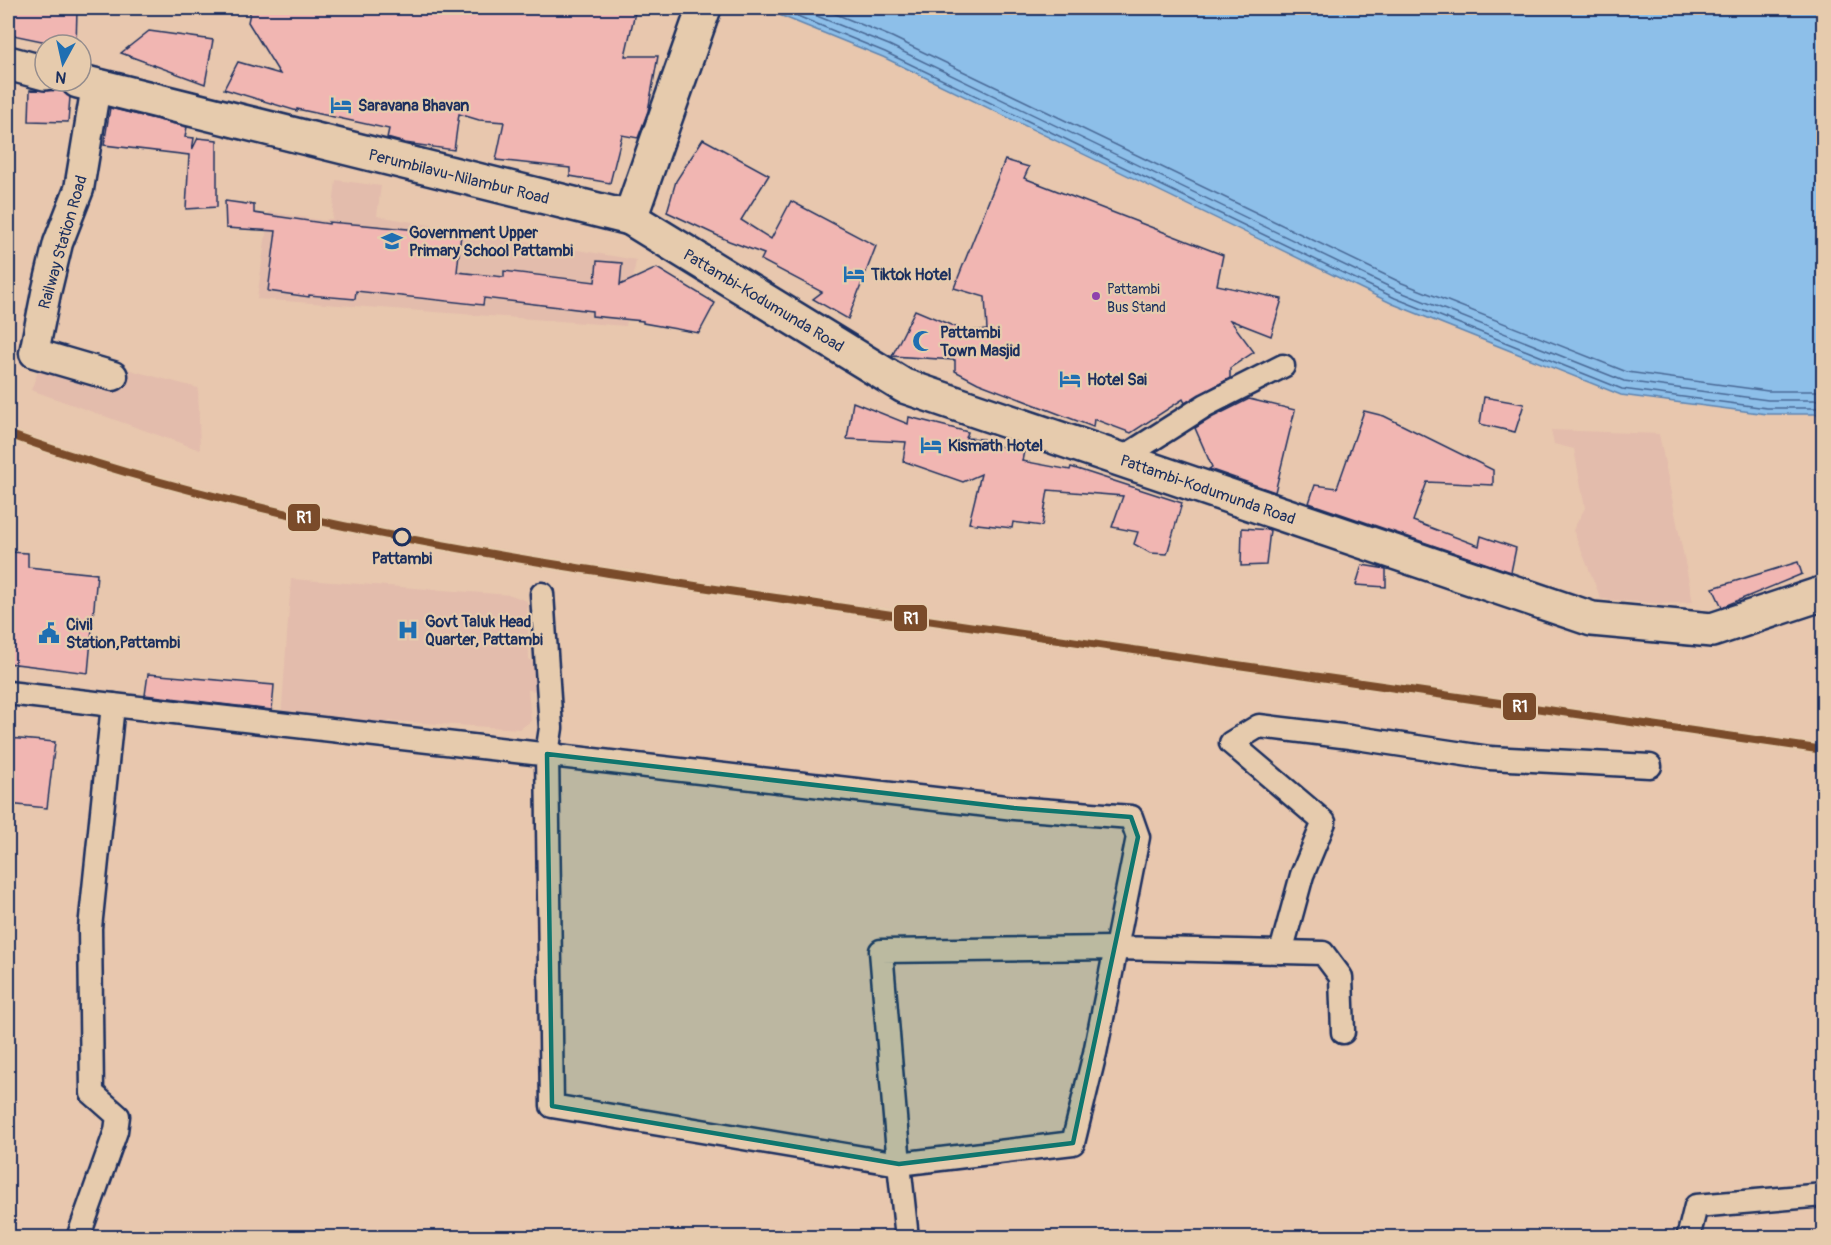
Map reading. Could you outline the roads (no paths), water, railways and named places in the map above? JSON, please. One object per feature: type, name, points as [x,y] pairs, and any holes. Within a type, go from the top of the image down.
[{"type":"main road","points":[[630,218],[704,10]]},
{"type":"main road","points":[[8,63],[33,70]]},
{"type":"main road","name":"Perumbilavu-Nilambur Road","points":[[93,84],[630,218]]},
{"type":"main road","name":"Pattambi-Kodumunda Road","points":[[630,218],[904,386],[1593,620],[1712,630],[1824,593]]},
{"type":"street","name":"Railway Station Road","points":[[86,93],[79,189],[58,243],[45,293],[34,353],[113,376]]},
{"type":"street","points":[[1121,459],[1206,405],[1283,366]]},
{"type":"street","points":[[8,693],[547,754],[1014,808],[1131,817],[1138,837],[1095,1053],[1073,1143],[899,1164],[552,1106],[547,754],[551,728],[542,594]]},
{"type":"street","points":[[78,1238],[116,1131],[118,1116],[92,1093],[90,928],[113,705]]},
{"type":"street","points":[[1281,952],[1302,875],[1324,822],[1232,743],[1259,726],[1490,758],[1650,766]]},
{"type":"street","points":[[907,1238],[881,951],[1116,948],[1323,953],[1341,977],[1343,1032]]},
{"type":"street","points":[[1688,1238],[1696,1206],[1824,1195]]},
{"type":"water","points":[[762,8],[1823,8],[1823,414],[1767,414],[1621,395],[1393,304],[883,57]]},
{"type":"place","name":"Saravana Bhavan","points":[[341,105]]},
{"type":"place","name":"Government Upper Primary School Pattambi","points":[[392,241]]},
{"type":"place","name":"Tiktok Hotel","points":[[854,274]]},
{"type":"place","name":"Pattambi Bus Stand","points":[[1096,296]]},
{"type":"place","name":"Pattambi Town Masjid","points":[[923,341]]},
{"type":"place","name":"Hotel Sai","points":[[1070,379]]},
{"type":"place","name":"Kismath Hotel","points":[[931,445]]},
{"type":"place","name":"Pattambi","points":[[402,537]]},
{"type":"place","name":"Govt Taluk Head Quarter, Pattambi","points":[[408,630]]},
{"type":"place","name":"Civil Station,Pattambi","points":[[49,633]]}]
